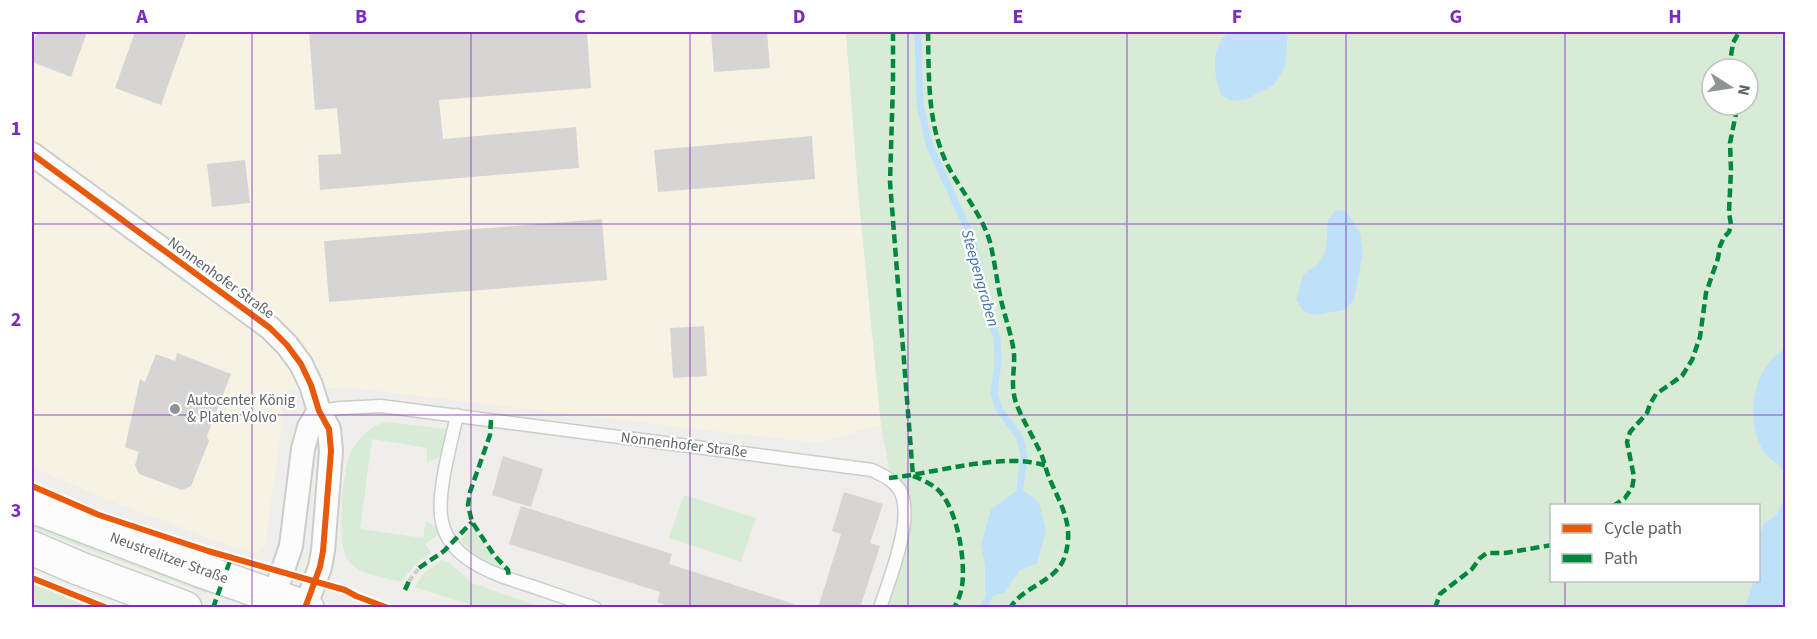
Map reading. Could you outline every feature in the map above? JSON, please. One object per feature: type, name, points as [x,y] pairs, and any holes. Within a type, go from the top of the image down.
[{"type":"main road","name":"Neustrelitzer Straße","points":[[32,506],[272,602],[306,607]]},
{"type":"main road","points":[[32,548],[78,568],[185,608]]},
{"type":"street","name":"Nonnenhofer Straße","points":[[32,154],[270,328],[301,364],[311,385],[319,411],[329,429],[331,451],[323,551],[306,607]]},
{"type":"street","points":[[272,602],[291,546],[303,449],[309,427],[319,411]]},
{"type":"lane","name":"Nonnenhofer Straße","points":[[319,411],[381,406],[872,470],[889,478],[900,490],[904,509],[903,537],[880,608]]},
{"type":"lane","points":[[457,415],[441,497],[444,530],[452,543],[471,561],[496,574],[595,608]]},
{"type":"path","points":[[409,581],[419,568]]},
{"type":"shaded area","points":[[32,32],[846,32],[858,191],[881,425],[817,443],[344,387],[282,391],[279,447],[265,544],[257,553],[247,552],[106,499],[32,467]]},
{"type":"green space","points":[[846,32],[1785,32],[1785,607],[886,607],[908,539],[910,509],[905,487],[889,468],[881,425],[858,191]],"holes":[[[985,565],[1019,571],[1004,592],[985,592]]]},
{"type":"green space","points":[[386,422],[446,429],[448,435],[447,446],[442,454],[427,462],[427,448],[372,439],[360,529],[423,538],[426,521],[437,528],[440,534],[425,544],[431,553],[416,564],[401,582],[358,569],[347,559],[342,539],[343,492],[350,455],[364,434]]},
{"type":"green space","points":[[684,495],[756,518],[741,562],[669,538]]},
{"type":"green space","points":[[32,520],[209,586],[206,593],[32,528]]},
{"type":"green space","points":[[472,527],[504,569],[480,557],[461,540]]},
{"type":"green space","points":[[442,560],[450,563],[472,583],[541,607],[476,607],[415,587],[424,573]]},
{"type":"green space","points":[[32,583],[95,607],[32,607]]},
{"type":"water","points":[[1228,32],[1288,32],[1285,67],[1274,85],[1247,99],[1232,101],[1221,95],[1216,78],[1215,62],[1218,46]]},
{"type":"water","points":[[1336,210],[1346,211],[1360,233],[1363,253],[1354,300],[1344,310],[1314,315],[1303,311],[1296,300],[1303,275],[1319,263],[1326,249],[1328,220]]},
{"type":"water","points":[[1785,349],[1785,477],[1780,467],[1762,449],[1757,436],[1753,408],[1759,380],[1774,357]]},
{"type":"water","points":[[1785,483],[1785,607],[1745,607],[1754,582],[1760,582],[1760,534],[1765,522],[1776,516],[1783,502]]},
{"type":"water","points":[[1020,488],[1039,502],[1046,531],[1037,563],[1019,571],[1004,593],[989,596],[985,592],[985,565],[981,545],[991,509]]},
{"type":"building","points":[[37,32],[87,32],[71,77],[32,62],[32,47]]},
{"type":"building","points":[[135,32],[187,32],[161,105],[115,88]]},
{"type":"building","points":[[309,32],[587,32],[591,88],[439,100],[443,139],[576,127],[579,168],[320,190],[318,155],[341,154],[337,108],[315,110]]},
{"type":"building","points":[[711,32],[767,32],[770,68],[714,72]]},
{"type":"building","points":[[812,136],[815,179],[658,192],[654,150]]},
{"type":"building","points":[[245,160],[250,203],[212,207],[207,164]]},
{"type":"building","points":[[602,219],[607,280],[329,302],[324,241]]},
{"type":"building","points":[[704,326],[707,376],[673,378],[670,328]]},
{"type":"building","name":"Autocenter König & Platen Volvo","points":[[177,353],[231,374],[207,436],[209,441],[191,486],[182,490],[139,474],[135,465],[139,452],[125,447],[140,379],[145,382],[156,354],[175,361]]},
{"type":"building","points":[[503,456],[543,469],[531,507],[492,495]]},
{"type":"building","points":[[844,492],[883,504],[870,543],[880,546],[860,608],[818,608],[841,534],[832,531]]},
{"type":"building","points":[[521,506],[672,554],[669,564],[794,604],[793,608],[673,608],[657,602],[660,592],[509,544]]},
{"type":"waterway","name":"Steepengraben","points":[[918,32],[920,105],[930,147],[971,236],[978,262],[983,300],[997,338],[998,361],[994,393],[999,409],[1020,438],[1024,457],[1020,488]]},
{"type":"waterway","name":"Steepengraben","points":[[984,608],[989,596]]},
{"type":"marked path","points":[[893,32],[890,182],[913,476]]},
{"type":"marked path","points":[[928,32],[930,98],[935,130],[946,162],[976,211],[990,242],[1013,347],[1013,390],[1016,403],[1042,456],[1066,517],[1067,545],[1061,565],[1055,572],[1023,594],[1010,608]]},
{"type":"marked path","points":[[1731,57],[1733,43],[1739,32]]},
{"type":"marked path","points":[[1616,504],[1625,498],[1632,488],[1634,477],[1627,442],[1630,432],[1647,413],[1656,394],[1682,376],[1692,360],[1700,337],[1706,293],[1720,246],[1731,225],[1729,212],[1730,143],[1735,117]]},
{"type":"marked path","points":[[491,420],[490,435],[470,492],[468,505],[472,522],[494,555],[508,570],[509,579]]},
{"type":"marked path","points":[[889,478],[990,462],[1030,462],[1046,466]]},
{"type":"marked path","points":[[913,476],[937,489],[944,497],[955,521],[961,549],[963,575],[961,591],[954,608]]},
{"type":"marked path","points":[[419,568],[444,551],[472,522]]},
{"type":"marked path","points":[[1435,608],[1440,594],[1472,569],[1487,553],[1505,553],[1550,545]]},
{"type":"marked path","points":[[213,608],[231,558]]},
{"type":"marked path","points":[[405,590],[409,581]]},
{"type":"cycle path","points":[[32,154],[270,328],[301,364],[311,385],[319,411],[329,429],[331,451],[323,551],[320,567],[305,608]]},
{"type":"cycle path","points":[[32,486],[99,515],[208,551],[345,590],[388,608]]},
{"type":"cycle path","points":[[32,578],[107,608]]},
{"type":"place","name":"Autocenter König & Platen Volvo","points":[[175,409]]}]
